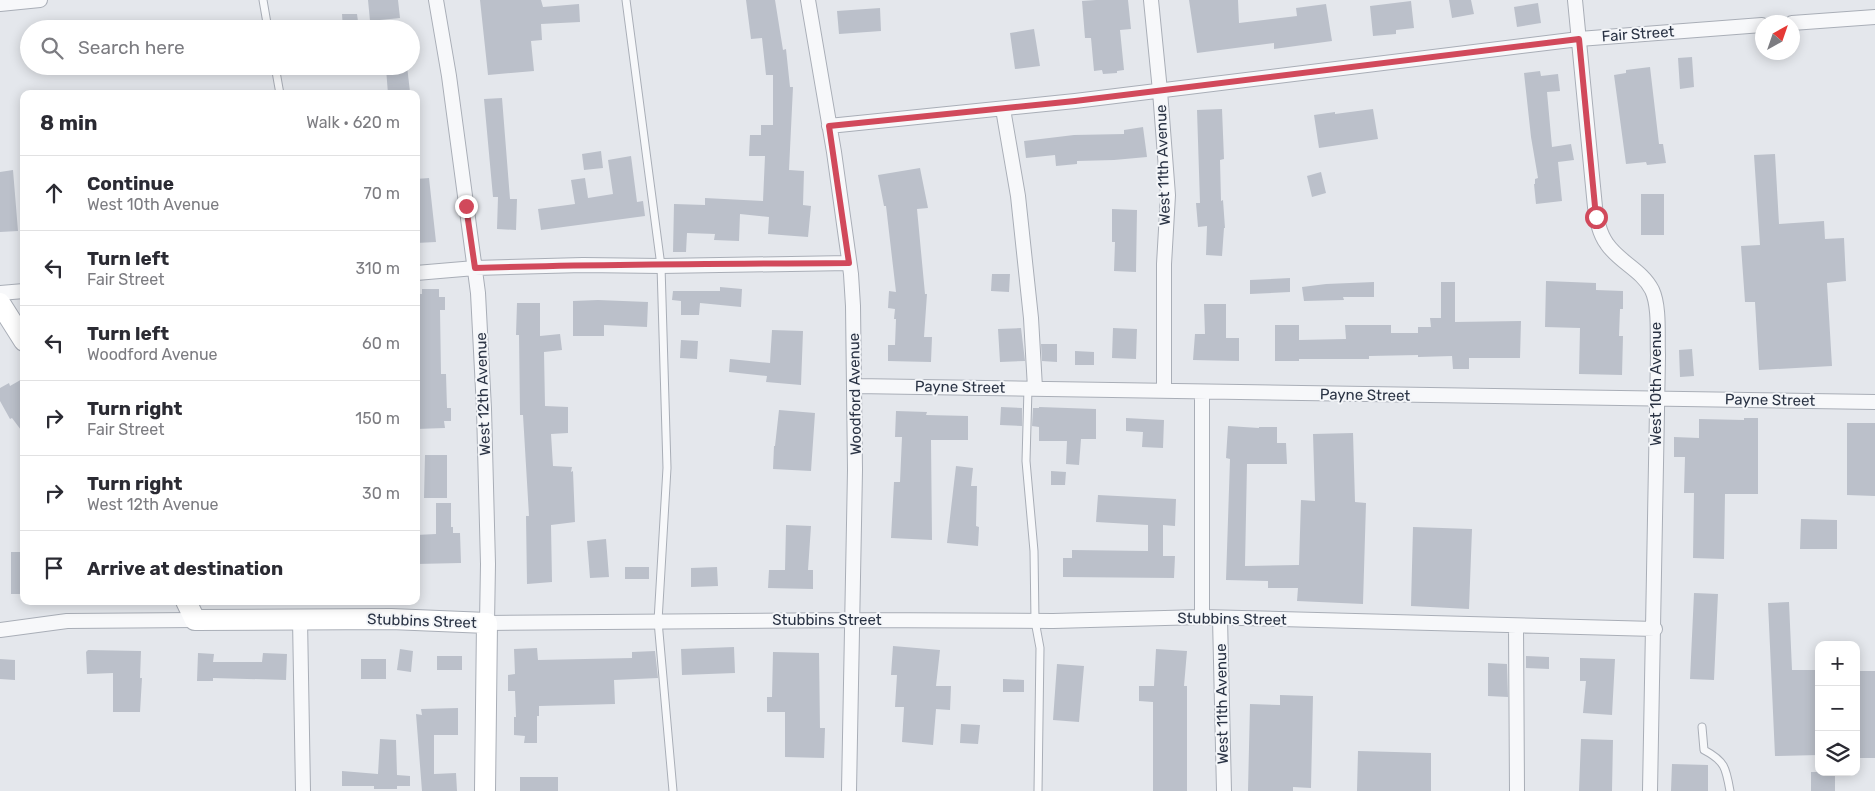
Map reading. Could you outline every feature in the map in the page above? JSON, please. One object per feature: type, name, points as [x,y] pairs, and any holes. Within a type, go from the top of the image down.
[{"type":"street","points":[[0,4],[40,0]]},
{"type":"street","name":"West 12th Avenue","points":[[436,0],[449,76],[480,314],[488,564],[485,791]]},
{"type":"street","name":"Woodford Avenue","points":[[808,0],[829,126],[849,263],[853,306],[855,386],[849,791]]},
{"type":"street","name":"West 11th Avenue","points":[[1151,0],[1168,195],[1164,274],[1164,391]]},
{"type":"street","name":"West 10th Avenue","points":[[1575,0],[1596,217],[1607,244],[1614,253],[1642,276],[1653,293],[1655,300],[1658,356],[1650,791]]},
{"type":"street","points":[[1800,22],[1875,17]]},
{"type":"street","name":"Fair Street","points":[[829,126],[1160,91],[1579,39],[1755,26]]},
{"type":"street","points":[[1004,108],[1018,196],[1031,318],[1031,388]]},
{"type":"street","points":[[420,272],[583,265],[661,266],[849,263]]},
{"type":"street","points":[[0,293],[20,292]]},
{"type":"street","points":[[0,303],[20,335]]},
{"type":"street","name":"Payne Street","points":[[855,386],[1875,402]]},
{"type":"street","points":[[1202,392],[1202,617]]},
{"type":"street","points":[[188,605],[196,620]]},
{"type":"street","name":"Stubbins Street","points":[[0,630],[67,621],[390,619],[486,623],[853,620],[1035,621],[1202,617],[1654,629]]},
{"type":"street","name":"West 11th Avenue","points":[[1220,618],[1224,791]]},
{"type":"street","points":[[300,619],[303,791]]},
{"type":"street","points":[[1516,626],[1517,791]]},
{"type":"lane","points":[[262,0],[266,20]]},
{"type":"lane","points":[[626,0],[661,266],[667,468],[658,621],[673,791]]},
{"type":"lane","points":[[277,75],[279,90]]},
{"type":"lane","points":[[1031,388],[1026,461],[1034,551],[1035,621],[1040,648],[1038,791]]},
{"type":"lane","points":[[1702,726],[1704,750],[1719,758],[1727,772],[1730,791]]},
{"type":"building","points":[[368,0],[398,0],[400,18],[370,20]]},
{"type":"building","points":[[480,0],[541,0],[543,7],[579,4],[580,22],[541,24],[542,40],[531,41],[534,71],[488,75]]},
{"type":"building","points":[[746,0],[775,0],[783,50],[786,49],[790,87],[793,87],[789,170],[804,171],[803,205],[811,206],[808,237],[768,234],[769,217],[740,214],[739,241],[714,240],[715,234],[687,233],[686,252],[673,252],[674,204],[705,205],[705,198],[763,201],[765,156],[749,156],[750,135],[761,135],[761,125],[773,125],[773,75],[766,75],[762,38],[751,39]]},
{"type":"building","points":[[1128,0],[1131,29],[1120,30],[1124,70],[1117,71],[1117,73],[1103,74],[1102,70],[1094,71],[1091,38],[1085,38],[1082,1]]},
{"type":"building","points":[[1189,0],[1238,0],[1239,23],[1297,16],[1296,8],[1326,4],[1332,41],[1274,49],[1274,43],[1197,53]]},
{"type":"building","points":[[1449,0],[1471,0],[1474,14],[1452,18]]},
{"type":"building","points":[[1411,1],[1414,28],[1396,30],[1396,34],[1373,36],[1370,6]]},
{"type":"building","points":[[1538,3],[1541,23],[1517,27],[1514,7]]},
{"type":"building","points":[[880,8],[881,31],[839,34],[837,11]]},
{"type":"building","points":[[342,14],[357,14],[358,20],[342,20]]},
{"type":"building","points":[[1034,29],[1040,66],[1015,69],[1010,33]]},
{"type":"building","points":[[1692,57],[1694,87],[1680,89],[1678,58]]},
{"type":"building","points":[[1650,67],[1659,144],[1663,144],[1666,163],[1647,165],[1646,162],[1626,164],[1614,75],[1626,73],[1626,70]]},
{"type":"building","points":[[1540,71],[1541,76],[1558,74],[1560,91],[1547,92],[1552,147],[1571,144],[1574,160],[1558,162],[1562,201],[1536,204],[1534,184],[1535,179],[1538,178],[1531,137],[1524,73]]},
{"type":"building","points":[[387,75],[408,75],[410,90],[388,90]]},
{"type":"building","points":[[502,98],[510,199],[517,199],[516,230],[497,229],[498,197],[493,197],[484,99]]},
{"type":"building","points":[[1222,109],[1224,159],[1220,160],[1221,201],[1223,200],[1225,228],[1222,256],[1206,255],[1207,226],[1198,227],[1196,203],[1200,203],[1197,110]]},
{"type":"building","points":[[1373,109],[1378,139],[1319,148],[1314,115]]},
{"type":"building","points":[[1143,127],[1147,157],[1077,161],[1077,164],[1056,166],[1055,155],[1026,158],[1024,141],[1074,135],[1124,134],[1124,130]]},
{"type":"building","points":[[601,151],[603,168],[584,170],[582,154]]},
{"type":"building","points":[[1775,154],[1779,224],[1824,221],[1825,239],[1844,238],[1846,281],[1827,283],[1832,366],[1759,370],[1755,302],[1745,302],[1741,246],[1760,245],[1754,155]]},
{"type":"building","points":[[631,156],[637,202],[643,201],[645,216],[541,230],[538,209],[575,204],[571,180],[585,178],[588,198],[613,194],[608,160]]},
{"type":"building","points":[[920,168],[928,208],[917,209],[925,294],[927,294],[924,337],[932,337],[931,362],[888,361],[888,345],[895,345],[896,319],[894,319],[895,309],[888,308],[889,291],[896,292],[886,206],[884,206],[878,175]]},
{"type":"building","points":[[13,170],[18,231],[0,232],[0,172]]},
{"type":"building","points":[[1321,172],[1326,193],[1312,197],[1307,176]]},
{"type":"building","points":[[429,178],[436,242],[420,243],[420,179]]},
{"type":"building","points":[[1641,194],[1664,194],[1664,235],[1641,235]]},
{"type":"building","points":[[1112,209],[1137,210],[1136,272],[1114,271],[1115,242],[1112,242]]},
{"type":"building","points":[[992,274],[1010,274],[1009,292],[991,291]]},
{"type":"building","points":[[1290,278],[1290,292],[1250,294],[1250,280]]},
{"type":"building","points":[[1546,281],[1596,283],[1596,290],[1623,291],[1623,309],[1620,309],[1619,336],[1623,336],[1622,375],[1579,374],[1580,328],[1545,327]]},
{"type":"building","points":[[1374,282],[1374,297],[1343,297],[1344,300],[1304,301],[1302,287]]},
{"type":"building","points":[[1441,282],[1455,282],[1455,322],[1521,321],[1520,358],[1469,358],[1469,369],[1453,369],[1452,356],[1369,356],[1369,359],[1275,361],[1275,325],[1299,325],[1299,340],[1346,339],[1345,325],[1391,325],[1391,333],[1418,333],[1418,327],[1431,327],[1430,318],[1441,318]]},
{"type":"building","points":[[720,287],[742,289],[741,307],[700,303],[699,315],[681,315],[681,301],[672,300],[673,291],[720,291]]},
{"type":"building","points":[[422,289],[439,289],[439,297],[445,297],[445,310],[440,310],[441,374],[446,374],[447,408],[451,408],[451,421],[444,421],[445,428],[420,429],[420,294],[422,294]]},
{"type":"building","points":[[573,301],[648,302],[647,327],[604,325],[604,336],[573,336]]},
{"type":"building","points":[[517,303],[540,303],[540,336],[560,334],[562,350],[544,352],[545,406],[568,407],[568,433],[551,434],[553,466],[572,467],[575,522],[551,525],[552,582],[527,584],[526,516],[529,516],[523,415],[520,415],[519,335],[516,335]]},
{"type":"building","points":[[1204,304],[1226,304],[1226,338],[1239,338],[1239,361],[1193,360],[1195,334],[1205,334]]},
{"type":"building","points":[[1021,328],[1025,361],[1000,362],[998,329]]},
{"type":"building","points":[[1113,328],[1137,329],[1136,359],[1112,358]]},
{"type":"building","points":[[772,330],[803,331],[801,385],[766,382],[767,376],[729,372],[730,359],[770,363]]},
{"type":"building","points":[[681,340],[698,341],[697,359],[680,358]]},
{"type":"building","points":[[1041,344],[1057,344],[1057,362],[1042,361]]},
{"type":"building","points":[[1692,349],[1694,376],[1680,377],[1679,350]]},
{"type":"building","points":[[1075,351],[1094,352],[1094,365],[1075,365]]},
{"type":"building","points":[[20,380],[20,429],[12,418],[10,419],[0,401],[0,388],[9,383],[10,386]]},
{"type":"building","points":[[1001,407],[1022,408],[1022,426],[1000,425]]},
{"type":"building","points":[[1033,408],[1096,409],[1096,439],[1081,439],[1079,465],[1066,464],[1067,441],[1039,441],[1039,427],[1032,426]]},
{"type":"building","points":[[779,410],[815,413],[811,471],[773,469]]},
{"type":"building","points":[[896,411],[927,412],[926,415],[968,416],[968,440],[931,440],[932,540],[891,538],[894,482],[900,482],[902,437],[895,437]]},
{"type":"building","points":[[1126,418],[1164,420],[1163,448],[1142,447],[1143,432],[1126,431]]},
{"type":"building","points":[[1744,418],[1758,418],[1758,494],[1725,494],[1724,559],[1693,558],[1694,493],[1684,493],[1685,457],[1674,457],[1674,437],[1699,438],[1699,419],[1744,420]]},
{"type":"building","points":[[1847,423],[1875,423],[1875,496],[1847,495]]},
{"type":"building","points":[[1228,426],[1277,427],[1277,443],[1286,443],[1287,464],[1247,464],[1245,566],[1299,565],[1301,500],[1315,501],[1313,434],[1353,433],[1355,502],[1366,503],[1363,604],[1297,601],[1298,588],[1268,588],[1268,581],[1226,580],[1230,459],[1226,458]]},
{"type":"building","points":[[425,455],[447,455],[447,498],[424,498]]},
{"type":"building","points":[[956,466],[973,468],[971,486],[977,486],[976,526],[979,527],[978,546],[947,543]]},
{"type":"building","points":[[1051,471],[1066,472],[1065,485],[1051,485]]},
{"type":"building","points":[[1098,495],[1176,499],[1175,526],[1163,525],[1163,556],[1175,556],[1174,578],[1063,577],[1063,558],[1072,558],[1072,550],[1148,551],[1148,525],[1096,522]]},
{"type":"building","points":[[436,503],[451,503],[451,527],[453,527],[453,533],[460,533],[461,563],[420,564],[420,535],[436,534]]},
{"type":"building","points":[[1801,519],[1837,520],[1837,549],[1800,549]]},
{"type":"building","points":[[786,525],[811,526],[808,570],[813,570],[813,589],[768,588],[769,570],[785,570]]},
{"type":"building","points":[[1413,527],[1472,529],[1469,609],[1411,606]]},
{"type":"building","points":[[606,539],[609,577],[590,578],[587,541]]},
{"type":"building","points":[[11,552],[20,552],[20,594],[11,594]]},
{"type":"building","points":[[625,567],[649,567],[649,579],[625,579]]},
{"type":"building","points":[[717,567],[718,586],[691,587],[691,568]]},
{"type":"building","points":[[1694,593],[1718,594],[1714,680],[1690,679]]},
{"type":"building","points":[[1789,602],[1792,670],[1815,670],[1815,755],[1775,756],[1768,603]]},
{"type":"building","points":[[893,646],[940,650],[936,686],[951,686],[950,710],[936,709],[933,745],[902,742],[904,707],[895,707],[897,675],[891,675]]},
{"type":"building","points":[[734,647],[735,673],[682,675],[681,649]]},
{"type":"building","points":[[537,648],[538,660],[632,658],[632,652],[655,651],[658,678],[614,680],[615,704],[539,706],[537,743],[524,743],[525,736],[514,735],[514,717],[516,717],[515,691],[508,691],[508,675],[515,674],[514,649]]},
{"type":"building","points":[[400,649],[413,651],[411,672],[397,670]]},
{"type":"building","points":[[1156,649],[1187,651],[1184,686],[1187,686],[1187,791],[1153,791],[1153,702],[1139,701],[1139,686],[1154,686]]},
{"type":"building","points":[[88,650],[141,651],[140,712],[113,712],[113,673],[87,674],[86,652]]},
{"type":"building","points":[[773,652],[819,653],[820,728],[825,728],[824,758],[785,757],[785,712],[767,712],[767,697],[772,697]]},
{"type":"building","points":[[198,653],[214,654],[213,662],[262,662],[263,653],[287,654],[286,680],[213,678],[213,681],[197,681]]},
{"type":"building","points":[[437,656],[462,656],[462,670],[437,670]]},
{"type":"building","points":[[1526,656],[1549,657],[1549,669],[1526,668]]},
{"type":"building","points":[[1580,658],[1615,659],[1612,715],[1583,713],[1586,681],[1580,681]]},
{"type":"building","points":[[0,659],[15,660],[15,680],[0,679]]},
{"type":"building","points":[[361,659],[386,659],[386,679],[361,679]]},
{"type":"building","points":[[1488,663],[1507,664],[1508,697],[1488,696]]},
{"type":"building","points":[[1057,664],[1084,666],[1079,722],[1053,720]]},
{"type":"building","points":[[1860,671],[1875,671],[1875,758],[1860,758]]},
{"type":"building","points":[[1003,679],[1024,680],[1024,692],[1003,692]]},
{"type":"building","points":[[1280,695],[1313,696],[1311,788],[1293,787],[1293,791],[1248,791],[1250,704],[1280,705]]},
{"type":"building","points":[[458,708],[458,735],[434,735],[434,774],[456,773],[457,791],[422,791],[416,714],[422,715],[421,709]]},
{"type":"building","points":[[961,724],[980,725],[978,744],[960,743]]},
{"type":"building","points":[[380,739],[396,740],[397,775],[410,776],[410,786],[397,786],[397,789],[374,789],[374,786],[342,786],[342,771],[378,774]]},
{"type":"building","points":[[1581,739],[1613,740],[1612,791],[1579,791]]},
{"type":"building","points":[[1358,751],[1431,753],[1431,791],[1357,791]]},
{"type":"building","points":[[1672,764],[1708,765],[1708,791],[1671,791]]},
{"type":"building","points":[[1811,772],[1815,772],[1815,776],[1835,776],[1835,791],[1811,791]]},
{"type":"building","points":[[520,777],[558,777],[558,791],[520,791]]},
{"type":"route","points":[[466,206],[475,268],[583,265],[661,266],[849,263],[829,126],[1075,101],[1579,39],[1596,217]]}]
